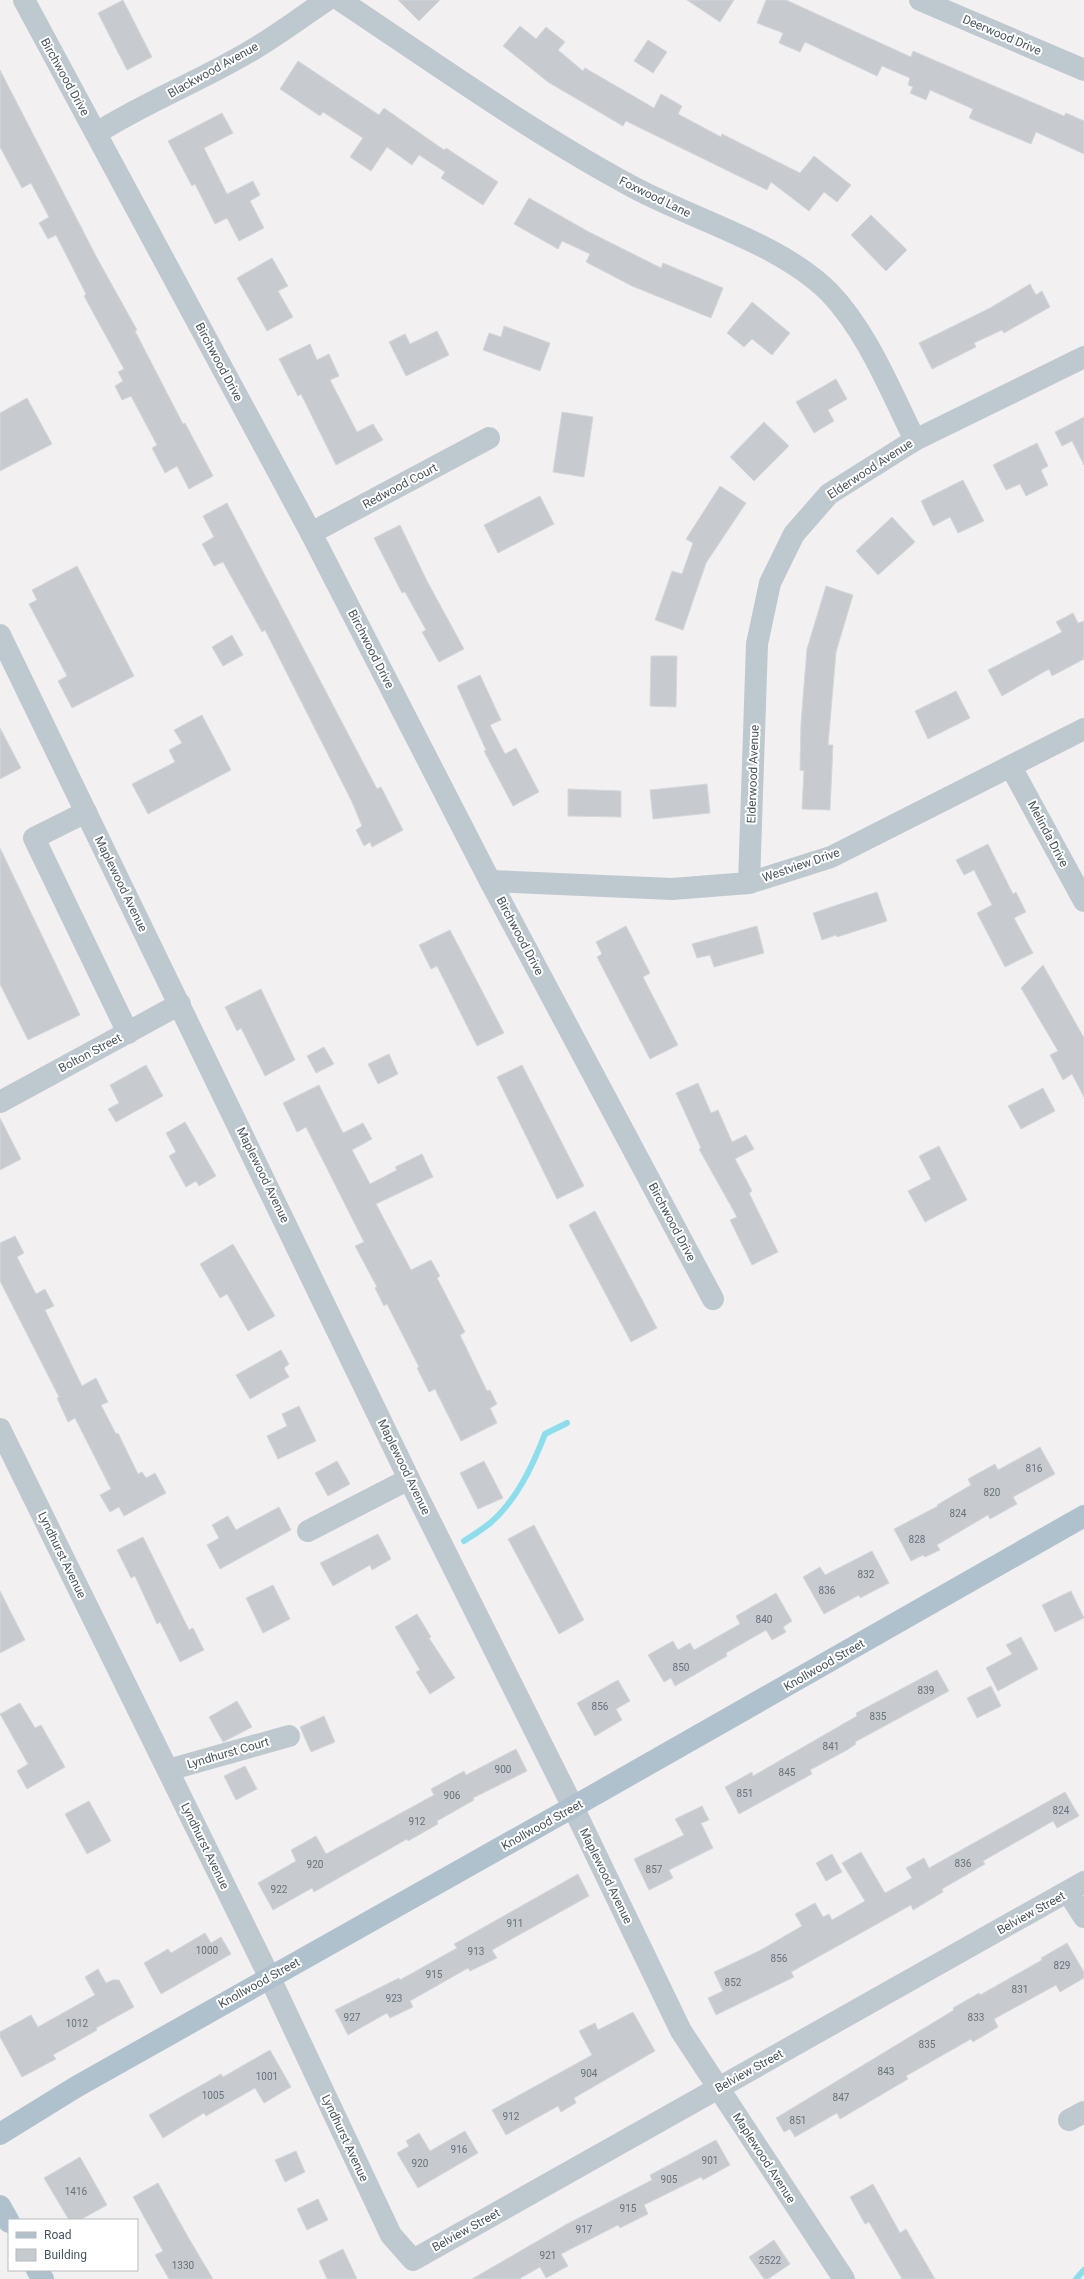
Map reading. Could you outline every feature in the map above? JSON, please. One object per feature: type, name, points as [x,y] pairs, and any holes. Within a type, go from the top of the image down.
[{"type":"main road","name":"Knollwood Street","points":[[0,2134],[76,2086],[573,1808],[1084,1516]]},
{"type":"main road","points":[[0,2206],[8,2220]]},
{"type":"street","name":"Birchwood Drive","points":[[24,0],[97,133],[311,533],[490,881],[713,1299]]},
{"type":"street","name":"Blackwood Avenue","points":[[97,133],[120,118],[180,90],[242,56],[327,0]]},
{"type":"street","name":"Foxwood Lane","points":[[340,0],[505,110],[588,163],[635,188],[781,256],[811,275],[830,293],[871,352],[915,440]]},
{"type":"street","name":"Deerwood Drive","points":[[920,0],[1084,70]]},
{"type":"street","name":"Elderwood Avenue","points":[[750,883],[756,644],[770,583],[794,534],[829,494],[915,440],[1084,357]]},
{"type":"street","name":"Redwood Court","points":[[311,533],[488,438]]},
{"type":"street","name":"Maplewood Avenue","points":[[0,635],[180,1004],[409,1480],[573,1808],[681,2031],[844,2279]]},
{"type":"street","name":"Westview Drive","points":[[490,881],[672,889],[750,883],[831,857],[1084,729]]},
{"type":"street","name":"Melinda Drive","points":[[1011,767],[1084,902]]},
{"type":"street","points":[[86,812],[34,838],[128,1033]]},
{"type":"street","name":"Bolton Street","points":[[0,1102],[180,1004]]},
{"type":"street","name":"Lyndhurst Avenue","points":[[0,1429],[270,1978],[391,2235],[413,2260]]},
{"type":"street","points":[[308,1532],[409,1480]]},
{"type":"street","name":"Lyndhurst Court","points":[[168,1770],[289,1736]]},
{"type":"street","points":[[1076,1887],[1084,1917]]},
{"type":"street","name":"Belview Street","points":[[413,2260],[1076,1887]]},
{"type":"building","points":[[123,0],[152,57],[127,70],[98,13]]},
{"type":"building","points":[[398,0],[440,0],[419,21]]},
{"type":"building","points":[[687,0],[734,0],[720,22]]},
{"type":"building","points":[[766,0],[786,0],[911,57],[913,51],[1064,116],[1066,113],[1084,121],[1084,154],[1036,132],[1031,144],[969,118],[973,109],[930,90],[926,100],[910,93],[913,87],[908,85],[910,78],[882,66],[877,76],[805,42],[800,52],[779,43],[783,33],[757,23]]},
{"type":"building","points":[[520,26],[536,39],[546,27],[565,42],[558,50],[583,71],[585,68],[654,108],[661,94],[682,106],[678,114],[721,137],[722,134],[800,173],[814,156],[851,185],[837,202],[824,192],[809,211],[771,182],[767,190],[626,121],[623,126],[548,82],[503,46]]},
{"type":"building","points":[[648,40],[667,52],[653,73],[634,61]]},
{"type":"building","points":[[298,61],[379,115],[384,108],[444,150],[446,148],[498,182],[483,205],[441,178],[445,172],[419,155],[412,165],[387,147],[371,171],[350,157],[363,138],[323,112],[320,116],[280,89]]},
{"type":"building","points":[[0,70],[97,258],[137,330],[135,331],[183,424],[185,423],[213,476],[189,489],[177,466],[165,473],[152,448],[157,445],[131,396],[122,400],[115,386],[123,381],[118,372],[124,369],[84,296],[86,294],[56,235],[48,239],[39,223],[49,217],[31,183],[22,188],[0,147]]},
{"type":"building","points":[[222,113],[233,133],[204,148],[227,194],[253,181],[260,195],[250,201],[264,228],[239,241],[227,218],[215,224],[195,184],[192,186],[168,141]]},
{"type":"building","points":[[529,198],[589,232],[661,268],[663,263],[723,288],[711,318],[632,286],[586,262],[590,254],[562,241],[558,249],[514,224]]},
{"type":"building","points":[[871,215],[907,250],[886,271],[851,235]]},
{"type":"building","points":[[272,258],[288,286],[278,291],[293,317],[267,331],[237,278]]},
{"type":"building","points":[[1030,284],[1036,295],[1042,291],[1050,307],[1004,333],[1002,330],[974,343],[976,347],[932,369],[919,343],[990,308]]},
{"type":"building","points":[[752,302],[790,333],[772,355],[752,339],[744,347],[727,333]]},
{"type":"building","points":[[504,326],[550,343],[540,371],[483,350],[489,333],[501,337]]},
{"type":"building","points":[[437,331],[449,355],[406,376],[389,342],[405,334],[410,344]]},
{"type":"building","points":[[310,344],[317,360],[329,354],[339,376],[330,380],[357,432],[373,424],[383,440],[336,465],[301,394],[298,396],[279,359]]},
{"type":"building","points":[[836,379],[847,399],[828,410],[834,421],[814,433],[796,402]]},
{"type":"building","points":[[27,398],[52,444],[0,471],[0,413]]},
{"type":"building","points":[[562,412],[593,417],[584,477],[553,472]]},
{"type":"building","points":[[1084,417],[1084,465],[1072,441],[1062,446],[1055,432]]},
{"type":"building","points":[[764,422],[789,446],[754,481],[730,457]]},
{"type":"building","points":[[1037,443],[1048,466],[1041,470],[1048,485],[1026,496],[1020,484],[1006,490],[993,465]]},
{"type":"building","points":[[963,480],[984,521],[958,533],[950,517],[933,526],[921,501]]},
{"type":"building","points":[[720,486],[746,503],[706,563],[683,630],[655,620],[672,571],[682,574],[693,543],[686,539]]},
{"type":"building","points":[[540,496],[554,524],[498,553],[484,525]]},
{"type":"building","points":[[227,503],[377,789],[381,787],[403,830],[372,847],[370,842],[364,846],[356,830],[362,826],[352,802],[265,630],[262,632],[223,562],[214,566],[202,544],[214,537],[203,516]]},
{"type":"building","points":[[892,517],[915,542],[878,575],[856,551]]},
{"type":"building","points":[[400,525],[427,581],[464,649],[439,662],[422,632],[426,630],[405,592],[402,593],[374,538]]},
{"type":"building","points":[[77,566],[134,676],[72,708],[58,681],[67,676],[29,604],[37,600],[32,590]]},
{"type":"building","points":[[826,586],[853,595],[836,652],[828,745],[833,745],[830,810],[802,809],[804,771],[800,770],[801,723],[807,649]]},
{"type":"building","points":[[1073,613],[1078,623],[1084,621],[1084,659],[1052,676],[1049,669],[1002,696],[988,670],[1062,632],[1056,622]]},
{"type":"building","points":[[232,635],[243,655],[223,666],[212,647]]},
{"type":"building","points":[[651,656],[677,656],[676,707],[650,706]]},
{"type":"building","points":[[480,675],[501,720],[490,725],[505,754],[516,748],[539,792],[513,806],[484,751],[486,750],[457,686]]},
{"type":"building","points":[[956,691],[970,718],[928,739],[915,711]]},
{"type":"building","points":[[202,715],[231,770],[148,814],[132,784],[175,762],[169,750],[182,743],[174,730]]},
{"type":"building","points":[[0,728],[21,768],[0,779]]},
{"type":"building","points":[[707,784],[710,813],[653,819],[650,790]]},
{"type":"building","points":[[568,789],[621,791],[621,817],[568,816]]},
{"type":"building","points":[[988,844],[1013,894],[1016,892],[1026,912],[1014,918],[1033,953],[1005,967],[977,913],[992,905],[974,870],[964,875],[956,860]]},
{"type":"building","points":[[0,848],[80,1015],[28,1040],[0,984]]},
{"type":"building","points":[[877,892],[887,921],[837,937],[836,935],[822,940],[813,913]]},
{"type":"building","points":[[626,926],[650,973],[643,977],[678,1045],[650,1059],[597,957],[602,954],[596,942]]},
{"type":"building","points":[[757,926],[764,953],[714,967],[710,955],[697,958],[692,944]]},
{"type":"building","points":[[450,930],[504,1033],[477,1046],[437,966],[431,969],[419,945]]},
{"type":"building","points":[[1043,965],[1084,1038],[1084,1097],[1072,1074],[1063,1080],[1050,1055],[1058,1051],[1021,988]]},
{"type":"building","points":[[261,989],[295,1060],[265,1076],[241,1028],[237,1031],[225,1007]]},
{"type":"building","points":[[324,1047],[334,1064],[316,1073],[307,1056]]},
{"type":"building","points":[[389,1054],[398,1074],[378,1084],[368,1064]]},
{"type":"building","points":[[146,1065],[163,1096],[116,1122],[108,1109],[119,1103],[110,1085]]},
{"type":"building","points":[[522,1065],[584,1186],[557,1199],[497,1077]]},
{"type":"building","points":[[698,1083],[711,1113],[718,1110],[732,1142],[746,1135],[754,1149],[735,1159],[752,1191],[749,1193],[778,1252],[752,1265],[730,1220],[737,1217],[699,1149],[701,1148],[676,1093]]},
{"type":"building","points":[[319,1085],[343,1133],[363,1123],[372,1139],[352,1150],[370,1184],[397,1170],[395,1167],[422,1154],[433,1177],[376,1204],[411,1270],[431,1260],[440,1276],[437,1278],[465,1332],[460,1335],[487,1391],[490,1390],[497,1404],[490,1408],[497,1423],[461,1441],[435,1389],[429,1392],[417,1368],[419,1367],[387,1304],[384,1306],[375,1288],[377,1287],[355,1246],[364,1242],[306,1127],[297,1132],[283,1103]]},
{"type":"building","points":[[1043,1088],[1055,1111],[1021,1129],[1008,1106]]},
{"type":"building","points":[[0,1118],[21,1159],[0,1170]]},
{"type":"building","points":[[185,1122],[216,1176],[199,1186],[196,1181],[186,1187],[169,1156],[176,1152],[166,1133]]},
{"type":"building","points":[[939,1146],[967,1200],[925,1222],[908,1191],[931,1179],[919,1156]]},
{"type":"building","points":[[595,1211],[657,1328],[631,1342],[569,1225]]},
{"type":"building","points":[[15,1236],[24,1253],[17,1257],[36,1294],[45,1289],[54,1306],[45,1310],[82,1386],[96,1378],[108,1402],[101,1405],[116,1434],[118,1433],[138,1474],[142,1472],[146,1478],[155,1473],[166,1493],[124,1516],[119,1507],[110,1512],[100,1495],[111,1489],[75,1418],[68,1422],[57,1398],[59,1397],[0,1281],[0,1243]]},
{"type":"building","points":[[233,1244],[275,1316],[248,1331],[227,1294],[220,1298],[200,1264]]},
{"type":"building","points":[[281,1350],[289,1364],[284,1368],[289,1377],[250,1399],[236,1375]]},
{"type":"building","points":[[299,1406],[316,1441],[278,1459],[267,1436],[287,1426],[282,1414]]},
{"type":"building","points":[[1040,1447],[1055,1474],[1013,1497],[1017,1504],[990,1519],[988,1515],[937,1545],[940,1550],[925,1557],[923,1555],[911,1561],[894,1529],[938,1506],[937,1505],[971,1485],[968,1479],[995,1464],[998,1470]]},
{"type":"building","points":[[337,1461],[350,1484],[328,1496],[315,1473]]},
{"type":"building","points":[[484,1461],[503,1498],[478,1509],[460,1473]]},
{"type":"building","points":[[279,1507],[291,1530],[220,1569],[207,1545],[219,1538],[212,1525],[228,1516],[236,1530]]},
{"type":"building","points":[[534,1525],[584,1620],[559,1634],[508,1539]]},
{"type":"building","points":[[378,1534],[391,1559],[372,1570],[370,1565],[333,1586],[320,1563]]},
{"type":"building","points":[[143,1537],[189,1630],[193,1628],[204,1650],[180,1662],[160,1622],[157,1624],[135,1576],[131,1578],[117,1550]]},
{"type":"building","points":[[872,1551],[889,1583],[860,1598],[859,1595],[824,1614],[803,1577],[820,1567],[825,1575]]},
{"type":"building","points":[[273,1585],[290,1619],[263,1633],[246,1598]]},
{"type":"building","points":[[0,1591],[25,1640],[0,1653]]},
{"type":"building","points":[[1071,1591],[1084,1618],[1055,1632],[1042,1605]]},
{"type":"building","points":[[776,1593],[792,1621],[783,1627],[786,1632],[772,1640],[766,1630],[726,1653],[727,1656],[675,1686],[671,1678],[664,1682],[648,1655],[673,1641],[678,1650],[690,1643],[694,1650],[740,1624],[736,1616]]},
{"type":"building","points":[[417,1614],[431,1637],[429,1638],[455,1678],[430,1694],[416,1672],[420,1670],[395,1627]]},
{"type":"building","points":[[1021,1637],[1038,1669],[998,1691],[986,1668],[1012,1654],[1006,1645]]},
{"type":"building","points":[[937,1670],[949,1691],[855,1742],[856,1744],[847,1750],[810,1770],[812,1774],[739,1814],[725,1787],[752,1772],[753,1776],[857,1716],[856,1713]]},
{"type":"building","points":[[618,1680],[630,1701],[616,1709],[622,1720],[595,1736],[577,1703]]},
{"type":"building","points":[[991,1686],[1001,1706],[977,1718],[967,1698]]},
{"type":"building","points":[[237,1701],[252,1727],[223,1742],[209,1717]]},
{"type":"building","points":[[20,1703],[35,1728],[41,1725],[65,1767],[27,1789],[17,1771],[28,1764],[0,1714]]},
{"type":"building","points":[[324,1716],[335,1742],[311,1752],[300,1727]]},
{"type":"building","points":[[516,1749],[527,1771],[473,1798],[474,1800],[437,1821],[438,1824],[408,1841],[407,1839],[314,1892],[312,1888],[273,1910],[258,1883],[296,1861],[291,1850],[316,1836],[326,1854],[434,1795],[431,1789],[464,1771],[466,1775]]},
{"type":"building","points":[[245,1766],[257,1789],[236,1800],[224,1776]]},
{"type":"building","points":[[1065,1792],[1079,1816],[1057,1828],[1053,1821],[983,1861],[985,1864],[942,1889],[943,1892],[913,1910],[911,1905],[791,1972],[794,1977],[716,2015],[708,1998],[723,1991],[714,1972],[759,1951],[802,1926],[795,1914],[815,1903],[823,1917],[829,1914],[832,1920],[865,1901],[842,1863],[861,1852],[885,1893],[912,1878],[906,1868],[924,1858],[929,1868]]},
{"type":"building","points":[[89,1801],[111,1841],[87,1854],[65,1814]]},
{"type":"building","points":[[702,1806],[709,1820],[701,1823],[713,1848],[669,1870],[673,1878],[649,1890],[634,1859],[684,1835],[675,1819]]},
{"type":"building","points":[[832,1854],[842,1872],[826,1881],[816,1863]]},
{"type":"building","points":[[578,1874],[589,1896],[492,1950],[497,1958],[470,1971],[468,1968],[410,2001],[413,2007],[390,2018],[387,2013],[348,2035],[335,2010],[399,1978],[400,1980],[457,1948],[454,1944]]},
{"type":"building","points":[[205,1933],[211,1943],[221,1937],[231,1954],[161,1994],[144,1963],[168,1949],[171,1953]]},
{"type":"building","points":[[1067,1943],[1084,1972],[1084,1978],[1060,1992],[1056,1985],[994,2019],[998,2027],[973,2042],[971,2039],[906,2076],[908,2079],[840,2119],[837,2113],[795,2137],[790,2129],[784,2132],[776,2118],[954,2010],[953,2008],[979,1993],[980,1995],[1042,1960],[1041,1958]]},
{"type":"building","points":[[98,1969],[106,1983],[113,1980],[119,1980],[134,2007],[96,2028],[97,2030],[53,2055],[56,2059],[22,2077],[0,2037],[0,2032],[31,2015],[38,2027],[95,1995],[85,1977]]},
{"type":"building","points":[[633,2012],[655,2051],[574,2098],[576,2103],[561,2112],[558,2106],[506,2135],[492,2110],[592,2055],[579,2031],[595,2023],[598,2030]]},
{"type":"building","points":[[270,2050],[291,2087],[264,2103],[255,2088],[206,2116],[204,2113],[163,2138],[149,2115],[221,2074],[223,2077]]},
{"type":"building","points":[[465,2131],[478,2153],[418,2188],[397,2153],[409,2146],[406,2141],[419,2133],[430,2151]]},
{"type":"building","points":[[716,2140],[730,2165],[703,2180],[701,2177],[644,2205],[648,2214],[620,2228],[618,2225],[561,2254],[568,2266],[546,2278],[540,2267],[519,2279],[472,2279],[567,2224],[652,2180],[650,2175]]},
{"type":"building","points":[[296,2151],[305,2172],[285,2182],[275,2160]]},
{"type":"building","points":[[80,2157],[107,2205],[82,2219],[68,2219],[44,2178]]},
{"type":"building","points":[[158,2183],[213,2279],[169,2279],[155,2255],[163,2251],[133,2197]]},
{"type":"building","points":[[873,2184],[900,2233],[906,2229],[935,2279],[902,2279],[869,2222],[865,2224],[850,2197]]},
{"type":"building","points":[[318,2199],[328,2220],[307,2230],[297,2209]]},
{"type":"building","points":[[774,2240],[790,2264],[768,2279],[764,2279],[749,2257]]},
{"type":"building","points":[[343,2249],[357,2279],[327,2279],[319,2261]]},
{"type":"waterway","points":[[464,1541],[489,1524],[507,1505],[523,1482],[545,1434],[567,1423]]},
{"type":"waterway","points":[[1076,2279],[1084,2270]]}]
